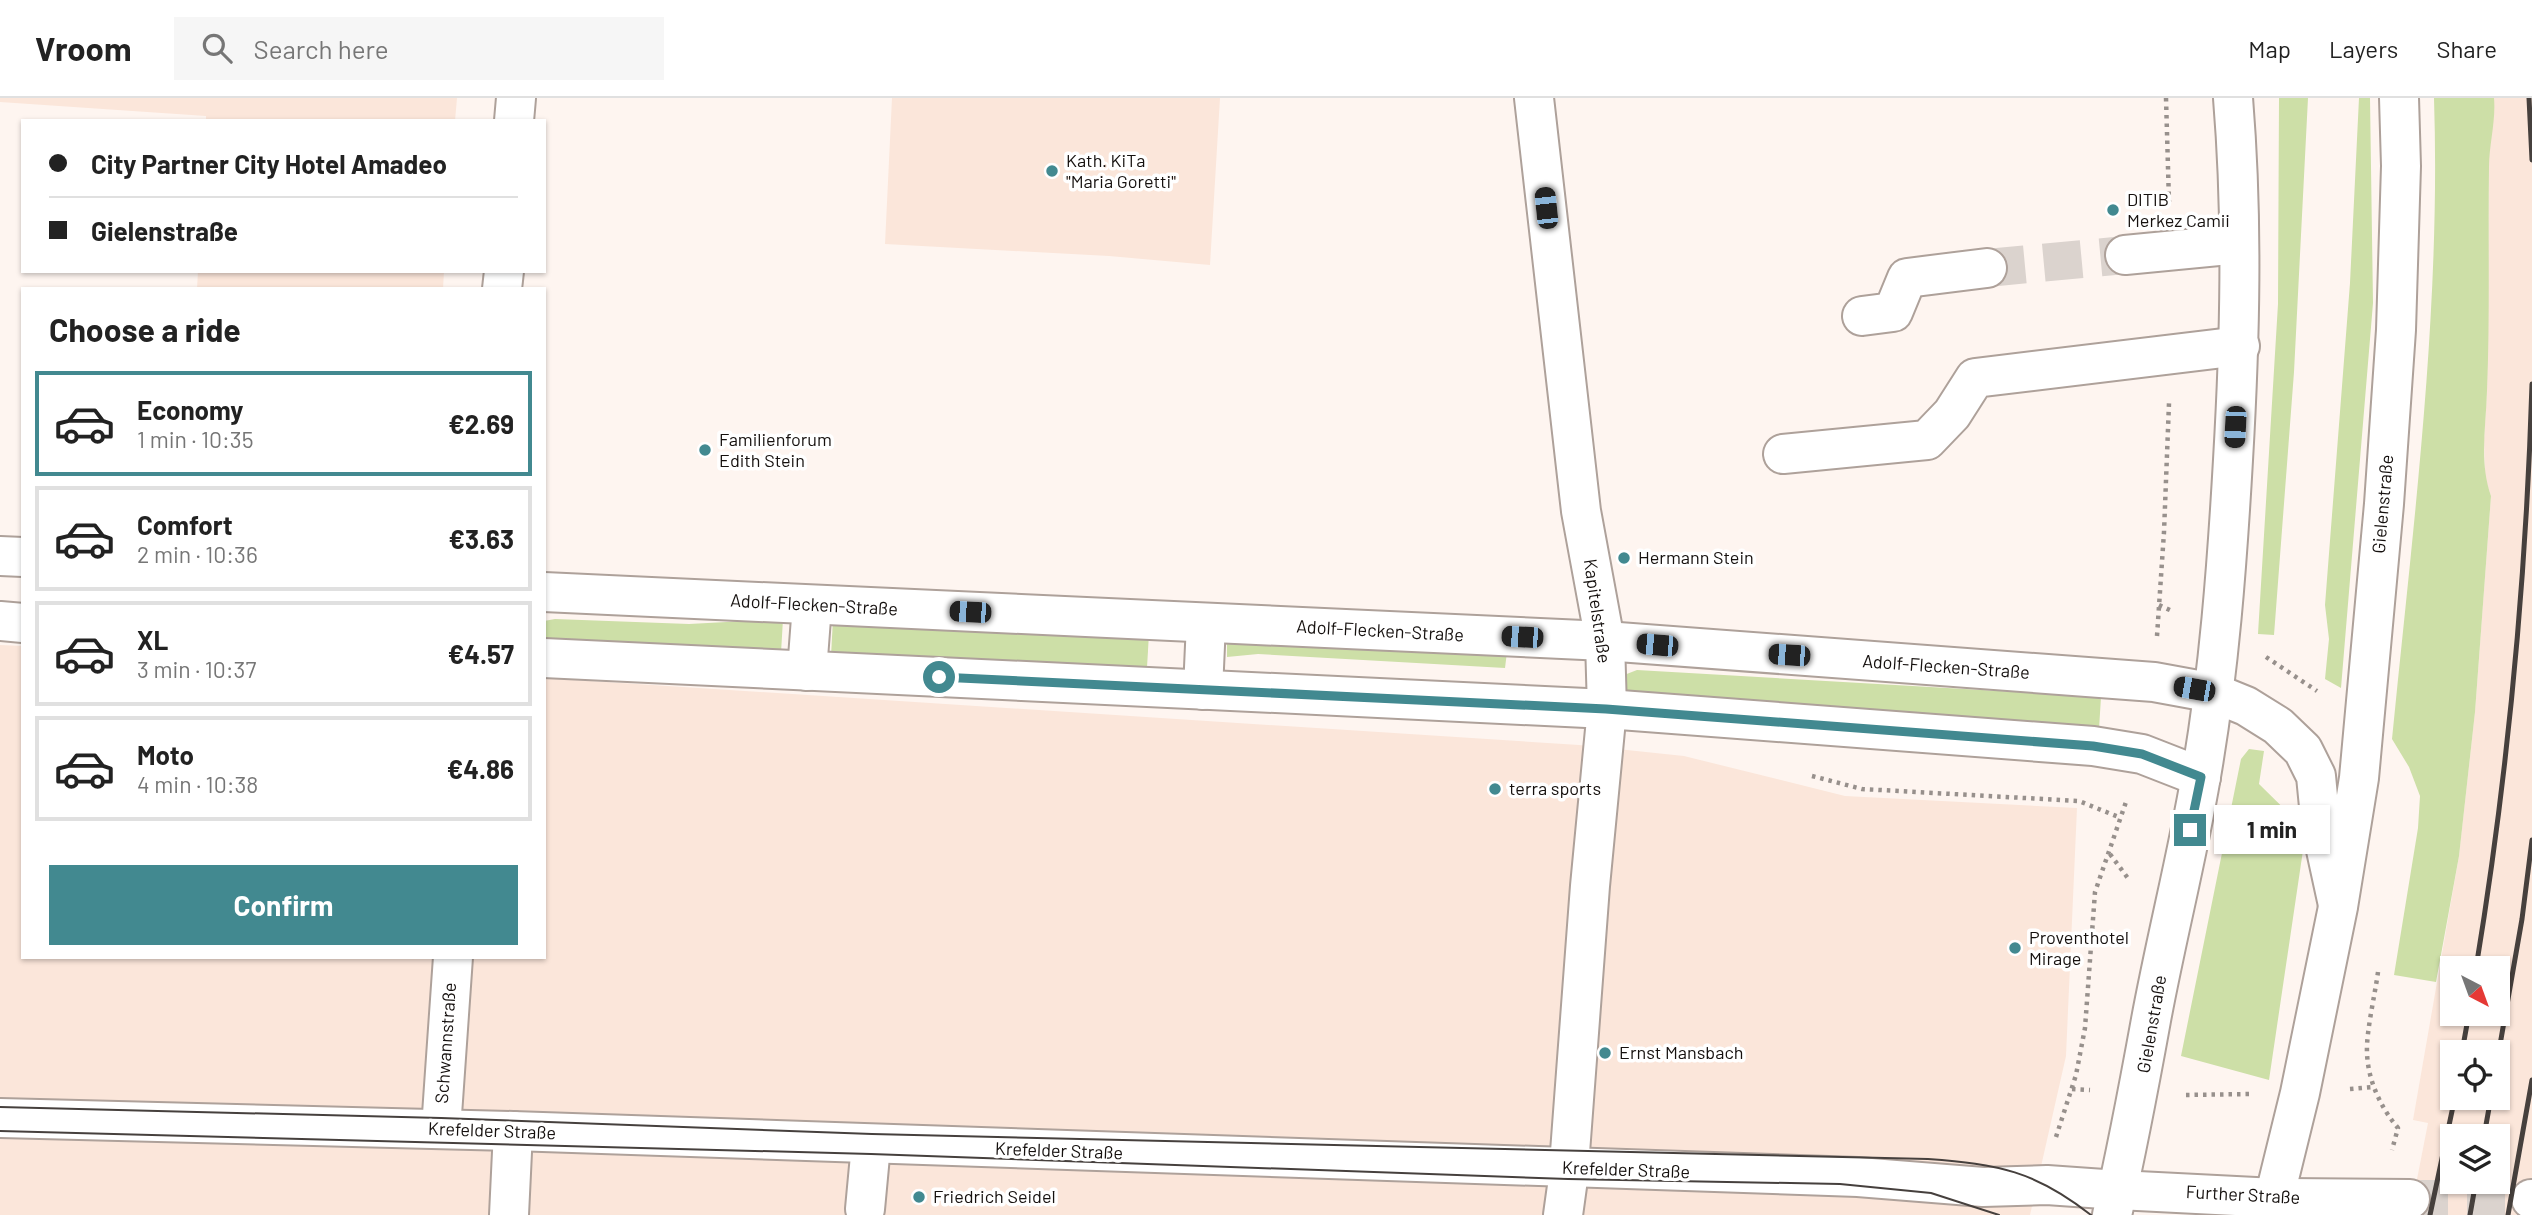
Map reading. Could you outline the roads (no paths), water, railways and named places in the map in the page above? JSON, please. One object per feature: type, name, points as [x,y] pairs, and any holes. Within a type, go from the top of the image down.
[{"type":"street","points":[[514,119],[516,98]]},
{"type":"street","name":"Kapitelstraße","points":[[1534,98],[1581,511],[1605,641],[1606,709],[1563,1215]]},
{"type":"street","name":"Gielenstraße","points":[[2115,1203],[2201,777],[2214,693],[2231,508],[2240,346],[2233,98]]},
{"type":"street","name":"Gielenstraße","points":[[2272,1206],[2300,1093],[2338,907],[2359,778],[2384,504],[2396,330],[2401,166],[2399,98]]},
{"type":"street","points":[[2124,255],[2239,244]]},
{"type":"street","points":[[1862,316],[1893,312],[1907,278],[1987,268]]},
{"type":"street","points":[[1783,454],[1927,440],[1952,414],[1976,378],[2240,346]]},
{"type":"street","points":[[0,556],[21,557]]},
{"type":"street","name":"Adolf-Flecken-Straße","points":[[546,592],[1605,641],[2154,682],[2214,693]]},
{"type":"street","points":[[807,671],[812,605]]},
{"type":"street","points":[[0,621],[21,623]]},
{"type":"street","points":[[1203,690],[1206,623]]},
{"type":"street","points":[[546,658],[1606,709],[2093,746],[2142,754],[2201,777]]},
{"type":"street","name":"Gielenstraße","points":[[2214,693],[2246,706],[2278,726],[2303,751],[2316,776],[2321,828],[2338,907]]},
{"type":"street","name":"Schwannstraße","points":[[440,1129],[453,959]]},
{"type":"street","name":"Krefelder Straße","points":[[0,1118],[513,1131],[1858,1177],[1983,1186],[2047,1185],[2115,1203]]},
{"type":"street","points":[[509,1215],[513,1131]]},
{"type":"street","points":[[865,1209],[871,1145]]},
{"type":"street","name":"Further Straße","points":[[2115,1203],[2272,1206],[2395,1200]]},
{"type":"tunnel","points":[[1987,268],[2125,255]]},
{"type":"tunnel","points":[[2410,1199],[2531,1199]]},
{"type":"tram line","points":[[0,1107],[441,1118],[872,1134],[1928,1159],[1996,1167],[2015,1172],[2052,1188],[2091,1215]]},
{"type":"tram line","points":[[0,1131],[871,1154],[1568,1179],[1840,1184],[1931,1193],[1999,1215]]},
{"type":"railway","points":[[2529,98],[2532,160]]},
{"type":"railway","points":[[2478,956],[2514,677],[2532,384]]},
{"type":"railway","points":[[2501,1040],[2522,919],[2532,840]]},
{"type":"railway","points":[[2464,1040],[2467,1026]]},
{"type":"railway","points":[[2508,1215],[2532,1080]]},
{"type":"railway","points":[[2430,1215],[2452,1110]]},
{"type":"railway","points":[[2486,1124],[2489,1110]]},
{"type":"railway","points":[[2470,1215],[2474,1194]]},
{"type":"place","name":"Kath. KiTa \"Maria Goretti\"","points":[[1052,171]]},
{"type":"place","name":"DITIB Merkez Camii","points":[[2113,210]]},
{"type":"place","name":"Familienforum Edith Stein","points":[[705,450]]},
{"type":"place","name":"Hermann Stein","points":[[1624,558]]},
{"type":"place","name":"terra sports","points":[[1495,789]]},
{"type":"place","name":"Proventhotel Mirage","points":[[2015,948]]},
{"type":"place","name":"Ernst Mansbach","points":[[1605,1053]]},
{"type":"place","name":"Friedrich Seidel","points":[[919,1197]]}]
